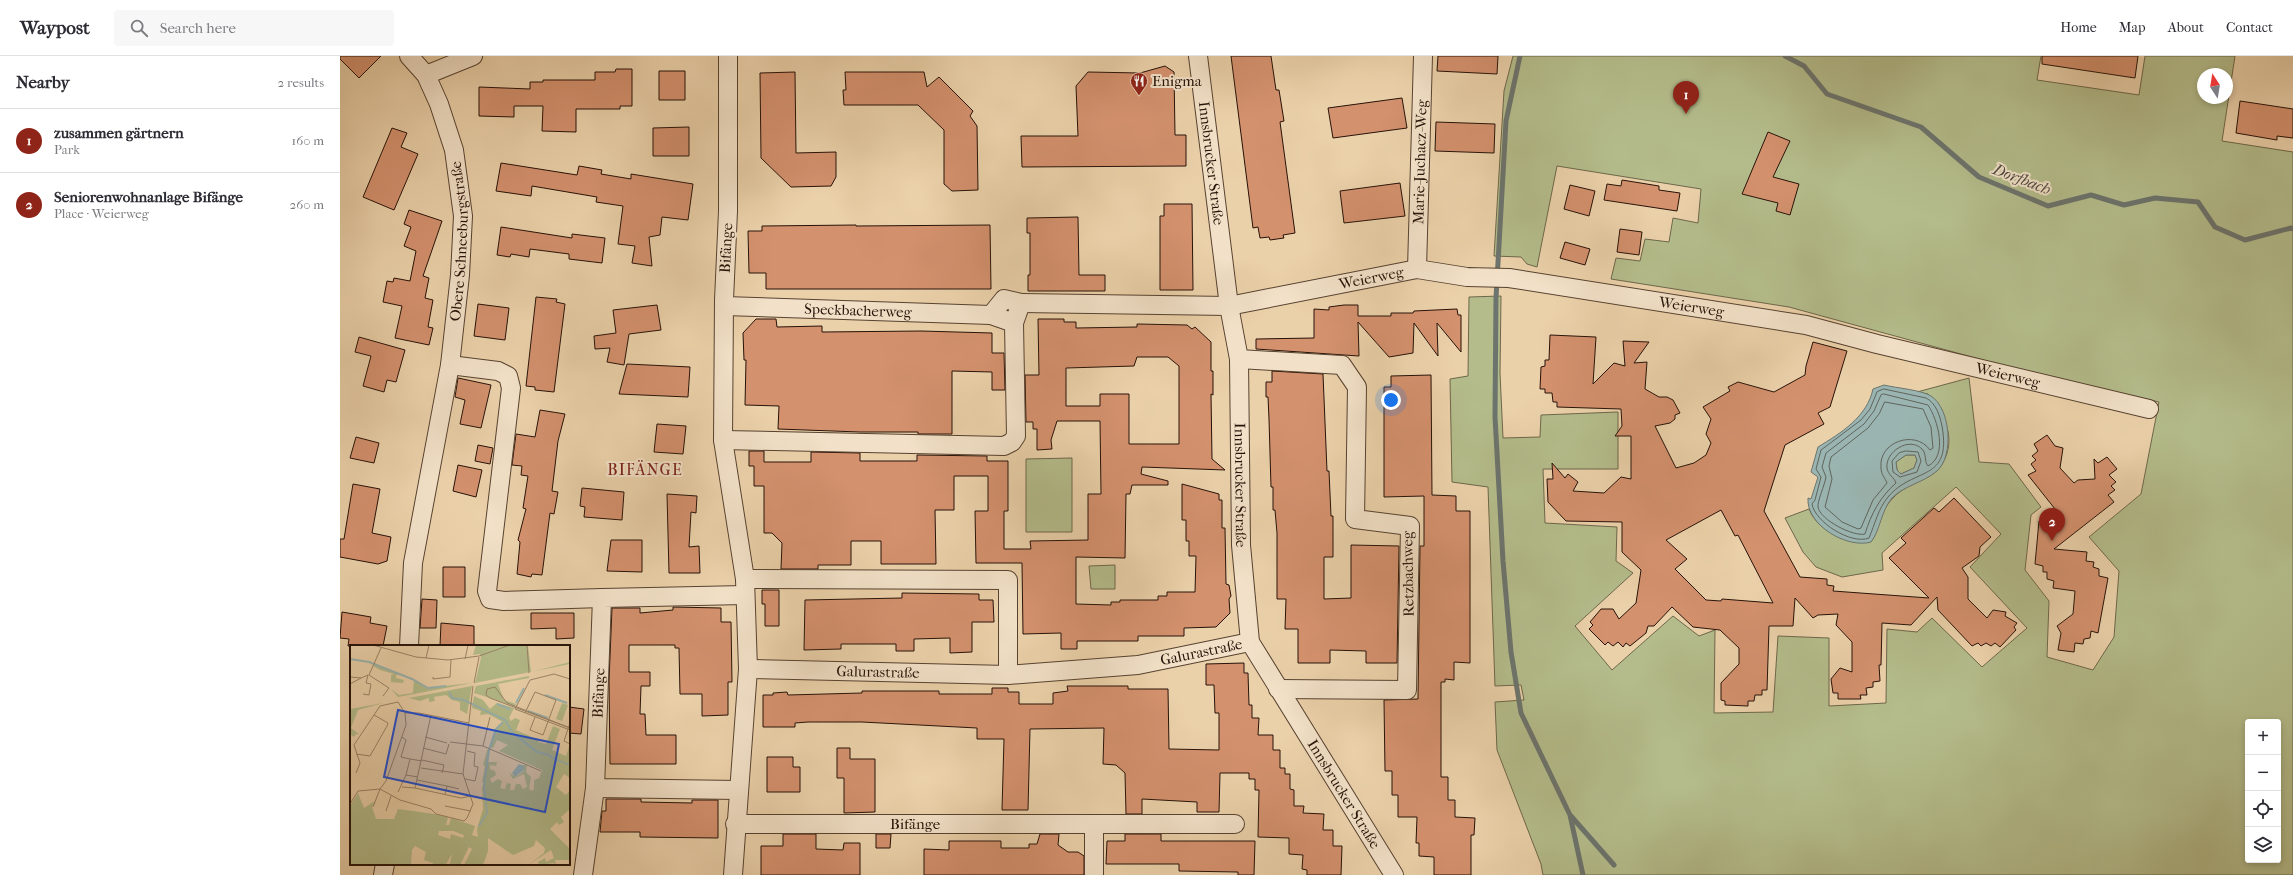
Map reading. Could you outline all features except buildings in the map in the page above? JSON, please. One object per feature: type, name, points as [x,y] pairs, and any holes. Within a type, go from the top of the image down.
[{"type":"street","name":"Obere Schneeburgstraße","points":[[409,645],[413,563],[450,365],[460,275],[463,216],[454,150],[439,104],[426,75],[410,56]]},
{"type":"street","points":[[426,75],[473,56]]},
{"type":"street","name":"Bifänge","points":[[728,56],[728,211],[724,306],[723,440],[745,587],[748,670],[735,824],[733,875]]},
{"type":"street","name":"Innsbrucker Straße","points":[[1198,56],[1229,306],[1238,359],[1241,545],[1250,642],[1394,875]]},
{"type":"street","name":"Marie-Juchacz-Weg","points":[[1417,269],[1423,56]]},
{"type":"street","name":"Weierweg","points":[[1229,306],[1417,269],[1467,277],[1498,278],[1806,325],[1885,346],[2149,409]]},
{"type":"street","points":[[991,315],[1004,299],[1021,303],[1229,306]]},
{"type":"street","points":[[723,440],[1004,446],[1012,442],[1016,436],[1014,323],[1021,303]]},
{"type":"street","name":"Speckbacherweg","points":[[724,306],[991,315],[1014,323]]},
{"type":"street","name":"Retzbachweg","points":[[1238,359],[1342,365],[1358,387],[1355,519],[1410,526],[1407,690],[1278,689]]},
{"type":"street","points":[[450,365],[498,371],[508,376],[511,388],[487,591],[490,599],[504,601],[602,598],[745,587],[1008,580],[1008,675]]},
{"type":"street","name":"Bifänge","points":[[583,875],[595,788],[602,598]]},
{"type":"street","name":"Galurastraße","points":[[748,670],[1008,675],[1138,664],[1250,642]]},
{"type":"street","points":[[595,788],[738,790]]},
{"type":"street","name":"Bifänge","points":[[735,824],[1235,824]]},
{"type":"street","points":[[1094,824],[1094,875]]},
{"type":"street","points":[[383,875],[385,865]]},
{"type":"green space","points":[[1513,56],[2041,56],[2037,80],[2139,95],[2145,56],[2235,56],[2233,69],[2197,68],[2197,104],[2228,104],[2222,141],[2293,152],[2293,875],[1543,875],[1541,864],[1497,750],[1495,702],[1524,700],[1521,685],[1495,686],[1488,487],[1452,482],[1450,379],[1468,376],[1469,297],[1501,296],[1500,373],[1503,438],[1540,437],[1541,415],[1618,412],[1618,469],[1543,469],[1545,523],[1617,527],[1616,561],[1633,573],[1575,626],[1612,670],[1673,616],[1699,636],[1715,630],[1714,713],[1773,712],[1778,636],[1829,638],[1829,706],[1886,703],[1887,629],[1917,632],[1932,618],[1982,667],[2027,628],[1970,567],[2001,534],[1956,487],[1882,553],[1883,570],[1842,577],[1816,567],[1803,552],[1785,518],[1809,509],[1820,525],[1836,534],[1873,539],[1880,517],[1889,502],[1901,491],[1935,472],[1944,460],[1947,453],[1949,438],[1948,430],[1943,419],[1928,394],[1917,392],[1969,378],[1979,462],[2009,464],[2041,507],[2031,515],[2025,570],[2049,601],[2047,657],[2093,670],[2114,637],[2119,571],[2089,537],[2141,494],[2159,402],[2034,374],[1789,307],[1611,279],[1616,258],[1640,261],[1645,239],[1669,242],[1673,218],[1698,223],[1701,189],[1557,166],[1537,267],[1527,264],[1521,257],[1494,256],[1504,91]]},
{"type":"green space","points":[[1906,455],[1915,455],[1917,460],[1914,468],[1901,474],[1897,470],[1896,462]]},
{"type":"green space","points":[[1072,458],[1072,532],[1026,532],[1026,459]]},
{"type":"green space","points":[[1115,565],[1115,589],[1091,589],[1089,566]]},
{"type":"water","points":[[1884,385],[1915,391],[1931,396],[1938,402],[1943,411],[1948,433],[1948,444],[1946,455],[1937,471],[1903,490],[1888,503],[1877,532],[1871,542],[1851,542],[1830,533],[1821,526],[1814,517],[1809,508],[1808,498],[1811,499],[1818,477],[1811,472],[1818,447],[1844,430],[1859,416],[1870,399],[1873,389]],"holes":[[[1906,455],[1915,455],[1917,460],[1914,468],[1901,474],[1897,470],[1896,462]]]},
{"type":"waterway","points":[[1520,56],[1506,121],[1496,298],[1495,417],[1503,561],[1511,652],[1521,713],[1570,815],[1583,875]]},
{"type":"waterway","name":"Dorfbach","points":[[1785,56],[1804,66],[1827,94],[1921,127],[1979,177],[2048,206],[2091,195],[2124,205],[2155,198],[2198,202],[2215,227],[2245,240],[2291,228],[2293,229]]},
{"type":"waterway","points":[[1571,816],[1614,865]]},
{"type":"place","name":"Enigma","points":[[1139,96]]},
{"type":"place","name":"zusammen gärtnern","points":[[1686,114]]},
{"type":"place","name":"Seniorenwohnanlage Bifänge","points":[[2052,541]]},
{"type":"district","name":"BIFÄNGE","points":[[645,469]]}]
